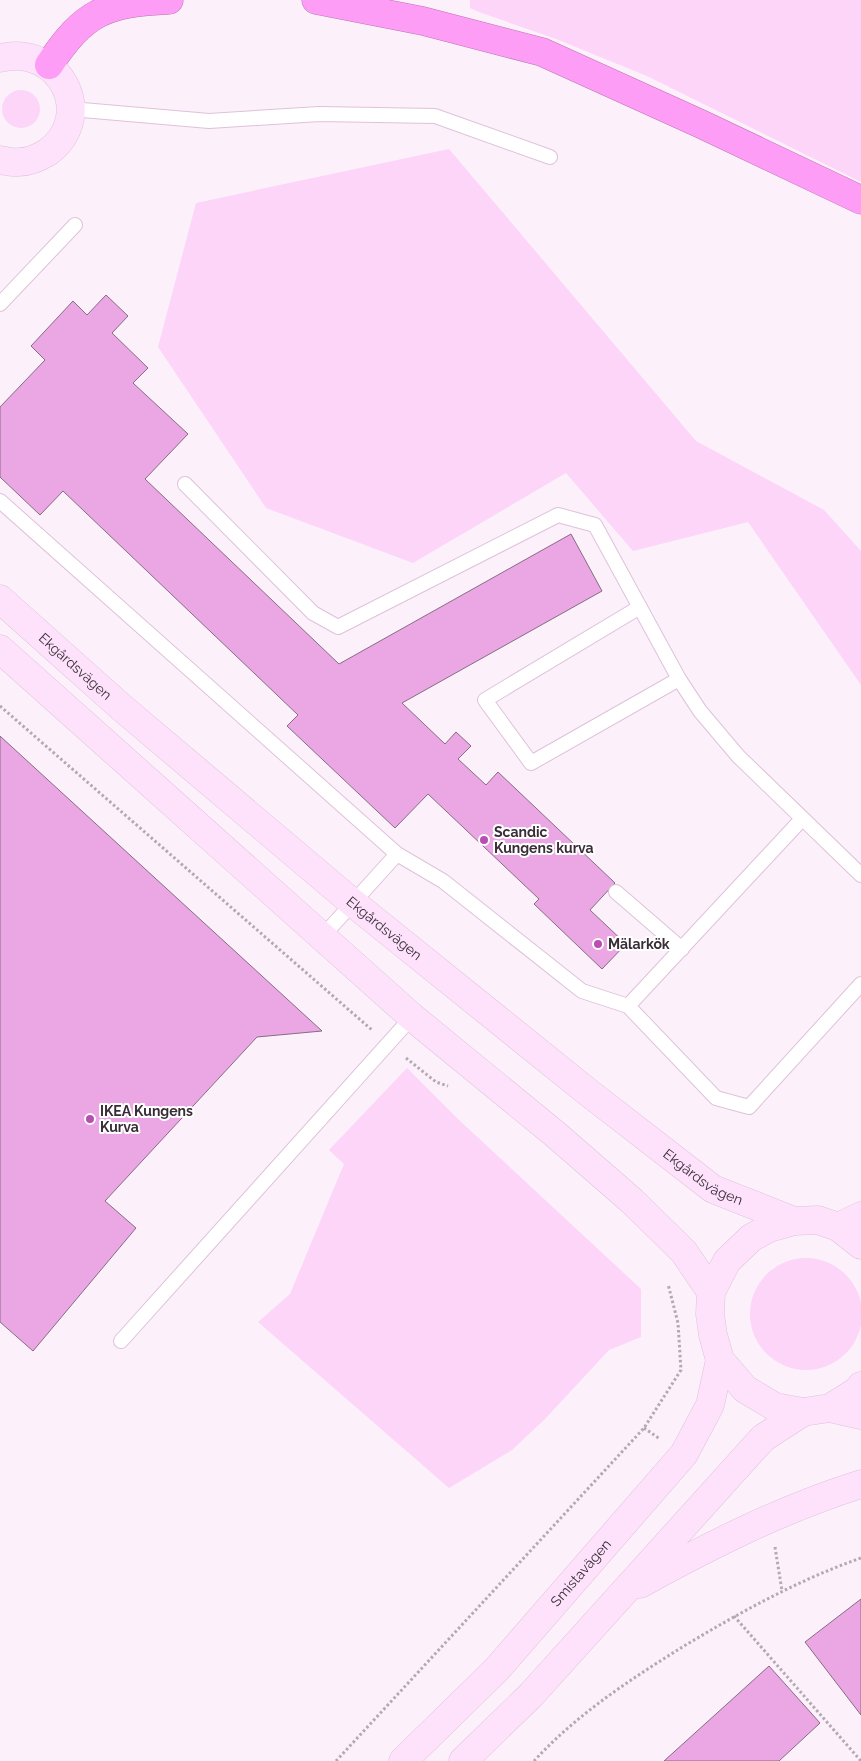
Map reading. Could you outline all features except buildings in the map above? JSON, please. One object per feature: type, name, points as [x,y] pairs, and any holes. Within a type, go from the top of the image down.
[{"type":"highway","points":[[49,66],[63,44],[80,25],[97,14],[131,2],[169,0]]},
{"type":"highway","points":[[316,0],[423,21],[542,52],[701,124],[861,200]]},
{"type":"main road","points":[[0,58],[13,55],[32,57],[49,66],[61,78],[68,92],[71,109],[66,129],[56,146],[40,158],[20,163],[0,160]]},
{"type":"main road","name":"Ekgårdsvägen","points":[[0,599],[121,707],[353,903],[589,1093],[714,1189],[794,1222]]},
{"type":"main road","points":[[0,649],[412,1017],[555,1134],[632,1201],[684,1252],[710,1292]]},
{"type":"main road","points":[[861,1245],[850,1222],[818,1220],[794,1222],[769,1228],[751,1238],[727,1261],[710,1292],[713,1336],[720,1360],[745,1389],[775,1407],[803,1412],[830,1408],[861,1415]]},
{"type":"main road","name":"Smistavägen","points":[[403,1761],[496,1669],[684,1454],[710,1405],[720,1360]]},
{"type":"main road","points":[[830,1408],[861,1386]]},
{"type":"main road","points":[[463,1761],[531,1695],[763,1438],[803,1412]]},
{"type":"main road","points":[[621,1595],[698,1552],[818,1497],[861,1484]]},
{"type":"lane","points":[[71,109],[209,120],[319,114],[435,116],[550,157]]},
{"type":"lane","points":[[0,304],[75,225]]},
{"type":"lane","points":[[186,484],[313,613],[338,628],[558,515],[595,526],[680,680],[700,710],[738,756],[861,875]]},
{"type":"lane","points":[[0,501],[397,854],[443,881],[582,991],[628,1006],[716,1098],[749,1108],[861,984]]},
{"type":"lane","points":[[640,607],[485,700],[530,763],[680,680]]},
{"type":"lane","points":[[628,1006],[802,818]]},
{"type":"lane","points":[[322,937],[397,854]]},
{"type":"lane","points":[[616,892],[682,949]]},
{"type":"lane","points":[[121,1341],[412,1017]]},
{"type":"path","points":[[336,1761],[644,1428]]},
{"type":"path","points":[[534,1761],[603,1699],[650,1667],[734,1616],[803,1580],[861,1558]]},
{"type":"path","points":[[734,1616],[861,1761]]},
{"type":"shaded area","points":[[470,0],[861,0],[861,182],[647,76],[556,39],[470,8]]},
{"type":"shaded area","points":[[21,90],[35,95],[40,109],[35,123],[21,128],[7,123],[2,109],[7,95]]},
{"type":"shaded area","points":[[449,149],[696,441],[824,510],[861,551],[861,685],[748,522],[633,551],[566,473],[413,563],[266,508],[158,347],[196,203]]},
{"type":"shaded area","points":[[407,1068],[459,1120],[641,1289],[641,1337],[609,1350],[545,1419],[512,1450],[449,1488],[258,1322],[290,1294],[344,1164],[329,1150]]},
{"type":"shaded area","points":[[806,1258],[828,1262],[846,1274],[858,1292],[862,1314],[858,1336],[846,1354],[828,1366],[806,1370],[784,1366],[766,1354],[754,1336],[750,1314],[754,1292],[766,1274],[784,1262]]},
{"type":"place","name":"Scandic Kungens kurva","points":[[484,840]]},
{"type":"place","name":"Mälarkök","points":[[598,944]]},
{"type":"place","name":"IKEA Kungens Kurva","points":[[90,1119]]}]
